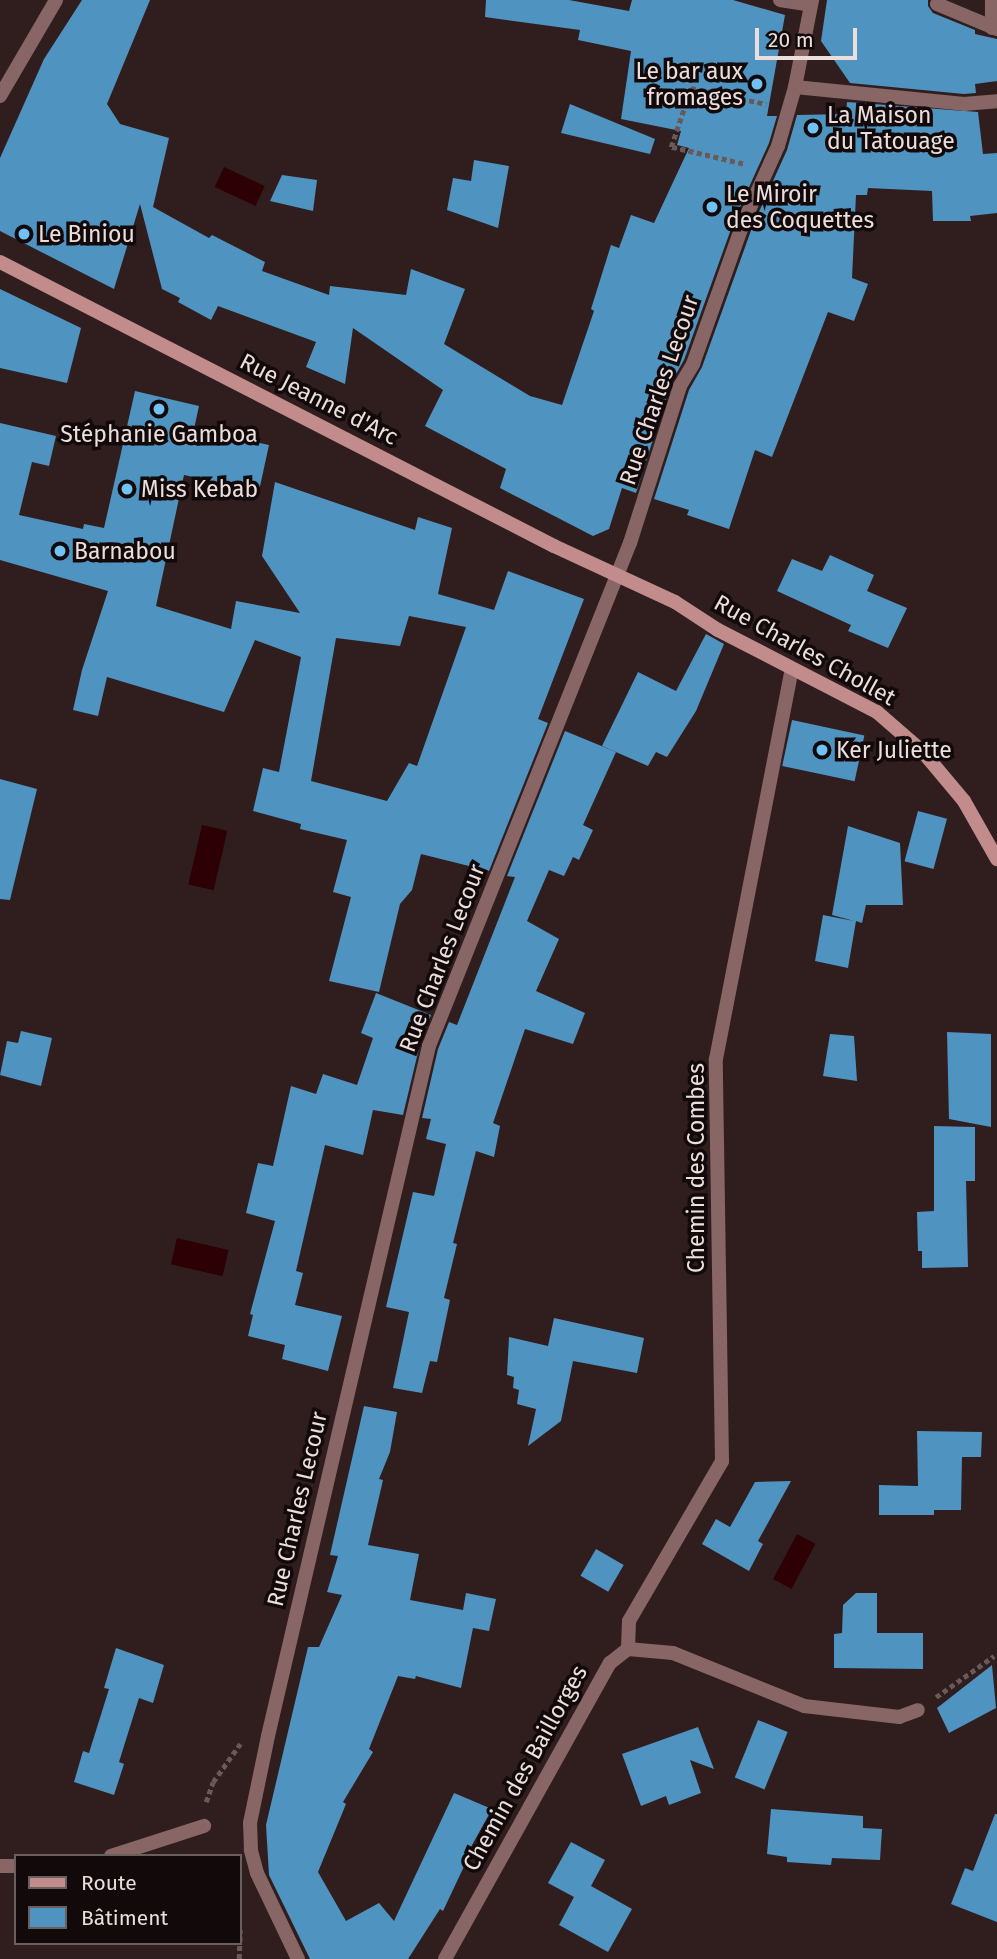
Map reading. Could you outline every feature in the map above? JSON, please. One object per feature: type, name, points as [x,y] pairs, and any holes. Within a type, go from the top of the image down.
[{"type":"street","points":[[0,96],[56,0]]},
{"type":"street","points":[[780,0],[812,3]]},
{"type":"street","points":[[937,4],[995,28],[992,0]]},
{"type":"street","name":"Rue Charles Lecour","points":[[298,1959],[257,1873],[251,1850],[250,1824],[268,1736],[429,1046],[618,575],[680,386],[693,364],[744,221],[775,154],[795,87],[812,3]]},
{"type":"street","points":[[795,87],[964,104],[997,102]]},
{"type":"street","name":"Rue Jeanne d'Arc","points":[[0,262],[554,546],[618,575]]},
{"type":"street","name":"Rue Charles Chollet","points":[[618,575],[675,602],[718,630],[877,712],[923,752],[964,801],[997,859]]},
{"type":"street","name":"Chemin des Combes","points":[[628,1649],[629,1621],[722,1461],[716,1059],[792,668]]},
{"type":"street","points":[[628,1649],[673,1653],[804,1706],[899,1717],[918,1710]]},
{"type":"street","name":"Chemin des Baillorges","points":[[445,1959],[610,1663],[628,1649]]},
{"type":"street","points":[[117,1854],[204,1826]]},
{"type":"path","points":[[743,164],[671,147],[691,88],[766,104]]},
{"type":"path","points":[[918,1710],[994,1656]]},
{"type":"path","points":[[204,1826],[203,1809],[213,1782],[247,1730],[268,1736]]},
{"type":"shaded area","points":[[224,167],[265,186],[255,206],[215,187]]},
{"type":"shaded area","points":[[202,825],[227,831],[214,890],[188,884]]},
{"type":"shaded area","points":[[177,1238],[229,1250],[223,1276],[171,1264]]},
{"type":"shaded area","points":[[797,1534],[816,1544],[792,1589],[773,1579]]},
{"type":"building","points":[[82,0],[150,0],[107,104],[120,124],[169,138],[153,207],[209,238],[212,235],[265,262],[262,271],[329,295],[330,286],[406,295],[411,269],[465,289],[444,344],[530,396],[562,405],[594,311],[591,309],[611,245],[619,248],[631,215],[654,223],[689,148],[677,145],[681,131],[621,119],[631,51],[578,40],[580,30],[485,17],[486,0],[569,0],[629,11],[632,0],[733,0],[785,15],[767,116],[777,116],[769,143],[735,218],[684,360],[671,383],[636,493],[622,488],[609,529],[593,536],[500,488],[506,469],[425,426],[443,390],[353,328],[345,384],[306,367],[316,342],[218,306],[211,320],[178,302],[180,298],[162,289],[140,204],[114,289],[0,231],[0,158],[44,59]]},
{"type":"building","points":[[827,0],[928,0],[928,6],[933,13],[975,30],[975,34],[997,39],[997,81],[975,84],[976,93],[964,94],[850,83],[821,41]]},
{"type":"building","points":[[847,102],[978,112],[983,154],[997,153],[997,213],[970,216],[971,221],[933,221],[932,191],[868,188],[867,195],[856,195],[852,278],[868,284],[854,321],[828,312],[772,457],[755,450],[729,529],[687,515],[689,510],[654,499],[689,390],[702,367],[753,225],[787,150],[797,115],[846,114]]},
{"type":"building","points":[[570,104],[655,139],[650,154],[561,133]]},
{"type":"building","points":[[474,160],[509,166],[498,228],[447,210],[453,178],[471,181]]},
{"type":"building","points":[[282,175],[317,180],[313,211],[270,201]]},
{"type":"building","points":[[0,289],[81,328],[67,383],[0,368]]},
{"type":"building","points":[[135,391],[199,406],[194,429],[269,445],[259,491],[184,475],[156,606],[231,629],[236,601],[300,613],[262,556],[275,482],[415,530],[418,517],[452,528],[438,594],[494,610],[508,571],[584,599],[538,719],[548,723],[489,871],[421,854],[412,890],[400,904],[379,992],[329,981],[351,897],[333,892],[347,840],[300,829],[301,824],[253,811],[263,768],[279,772],[301,657],[255,640],[224,712],[107,677],[98,716],[73,710],[82,670],[108,591],[0,560],[0,423],[56,436],[49,466],[32,462],[19,515],[83,529],[84,524],[104,528]],"holes":[[[409,616],[466,627],[417,766],[409,763],[387,801],[311,781],[336,638],[400,646]]]},
{"type":"building","points":[[830,555],[874,575],[867,591],[907,608],[888,648],[848,631],[851,625],[777,591],[792,559],[822,571]]},
{"type":"building","points":[[706,634],[724,644],[696,711],[667,757],[656,752],[648,766],[602,746],[638,672],[676,691]]},
{"type":"building","name":"Ker Juliette","points":[[792,720],[864,735],[855,781],[782,766]]},
{"type":"building","points":[[565,731],[616,752],[583,825],[593,830],[579,860],[573,857],[564,876],[549,870],[527,921],[559,939],[536,991],[585,1013],[573,1044],[525,1029],[493,1123],[500,1126],[494,1157],[476,1151],[453,1243],[457,1244],[444,1298],[450,1300],[437,1362],[430,1361],[422,1393],[393,1388],[409,1312],[386,1307],[413,1192],[434,1196],[446,1144],[426,1139],[431,1119],[422,1118],[438,1049],[449,1022],[457,1025],[515,877],[507,876]]},
{"type":"building","points":[[0,779],[37,789],[10,900],[0,899]]},
{"type":"building","points":[[918,811],[947,819],[934,869],[905,861]]},
{"type":"building","points":[[848,826],[900,843],[903,905],[866,905],[862,923],[856,921],[848,968],[815,961],[823,915],[854,921],[832,915]]},
{"type":"building","points":[[376,993],[431,1015],[420,1044],[403,1115],[373,1110],[363,1155],[325,1145],[296,1271],[303,1273],[295,1305],[342,1316],[328,1371],[282,1359],[285,1345],[248,1336],[253,1315],[250,1314],[275,1221],[246,1213],[258,1163],[273,1166],[291,1086],[316,1094],[323,1074],[357,1085],[373,1038],[361,1033]]},
{"type":"building","points":[[21,1031],[52,1038],[41,1086],[0,1075],[7,1041],[18,1043]]},
{"type":"building","points":[[947,1032],[991,1034],[991,1127],[949,1119]]},
{"type":"building","points":[[830,1034],[854,1036],[857,1081],[823,1076]]},
{"type":"building","points":[[934,1126],[975,1127],[975,1181],[966,1181],[968,1267],[922,1268],[922,1251],[918,1251],[917,1212],[934,1211]]},
{"type":"building","points":[[554,1318],[644,1338],[637,1373],[573,1361],[561,1421],[528,1446],[536,1409],[517,1404],[519,1390],[513,1388],[514,1377],[507,1375],[509,1337],[548,1346]]},
{"type":"building","points":[[364,1406],[397,1412],[390,1452],[379,1479],[383,1480],[368,1545],[419,1554],[410,1600],[463,1610],[466,1593],[496,1599],[489,1631],[473,1628],[461,1688],[416,1676],[415,1679],[398,1676],[369,1749],[373,1752],[343,1802],[346,1804],[318,1872],[346,1921],[379,1903],[394,1921],[454,1793],[492,1809],[466,1856],[468,1858],[443,1911],[440,1909],[408,1959],[310,1959],[269,1875],[266,1825],[308,1647],[319,1647],[342,1595],[327,1592],[338,1556],[330,1555]]},
{"type":"building","points":[[917,1431],[982,1432],[981,1457],[962,1457],[961,1510],[934,1510],[934,1515],[879,1515],[879,1485],[918,1486]]},
{"type":"building","points":[[791,1481],[758,1541],[763,1544],[749,1571],[702,1544],[716,1519],[730,1527],[755,1482]]},
{"type":"building","points":[[596,1549],[624,1565],[608,1592],[580,1576]]},
{"type":"building","points":[[856,1593],[877,1593],[877,1633],[923,1633],[923,1669],[834,1668],[834,1634],[842,1633],[843,1605]]},
{"type":"building","points":[[116,1648],[164,1665],[153,1703],[139,1698],[119,1762],[124,1764],[114,1795],[74,1782],[83,1751],[89,1753],[109,1689],[104,1688]]},
{"type":"building","points":[[992,1665],[996,1708],[949,1733],[937,1708]]},
{"type":"building","points":[[758,1720],[788,1732],[764,1789],[735,1777]]},
{"type":"building","points":[[698,1727],[714,1769],[690,1760],[701,1793],[669,1805],[666,1796],[641,1806],[622,1754]]},
{"type":"building","points":[[771,1809],[863,1816],[863,1828],[882,1829],[880,1860],[832,1858],[831,1865],[787,1862],[787,1857],[767,1854]]},
{"type":"building","points":[[995,1814],[997,1922],[951,1904],[965,1868],[973,1871]]},
{"type":"building","points":[[571,1842],[605,1860],[591,1886],[632,1909],[608,1952],[559,1925],[574,1897],[548,1883]]},
{"type":"place","name":"Le bar aux fromages","points":[[757,84]]},
{"type":"place","name":"La Maison du Tatouage","points":[[813,128]]},
{"type":"place","name":"Le Miroir des Coquettes","points":[[712,207]]},
{"type":"place","name":"Le Biniou","points":[[24,234]]},
{"type":"place","name":"Stéphanie Gamboa","points":[[159,409]]},
{"type":"place","name":"Miss Kebab","points":[[127,489]]},
{"type":"place","name":"Barnabou","points":[[60,551]]},
{"type":"place","name":"Ker Juliette","points":[[822,750]]}]
